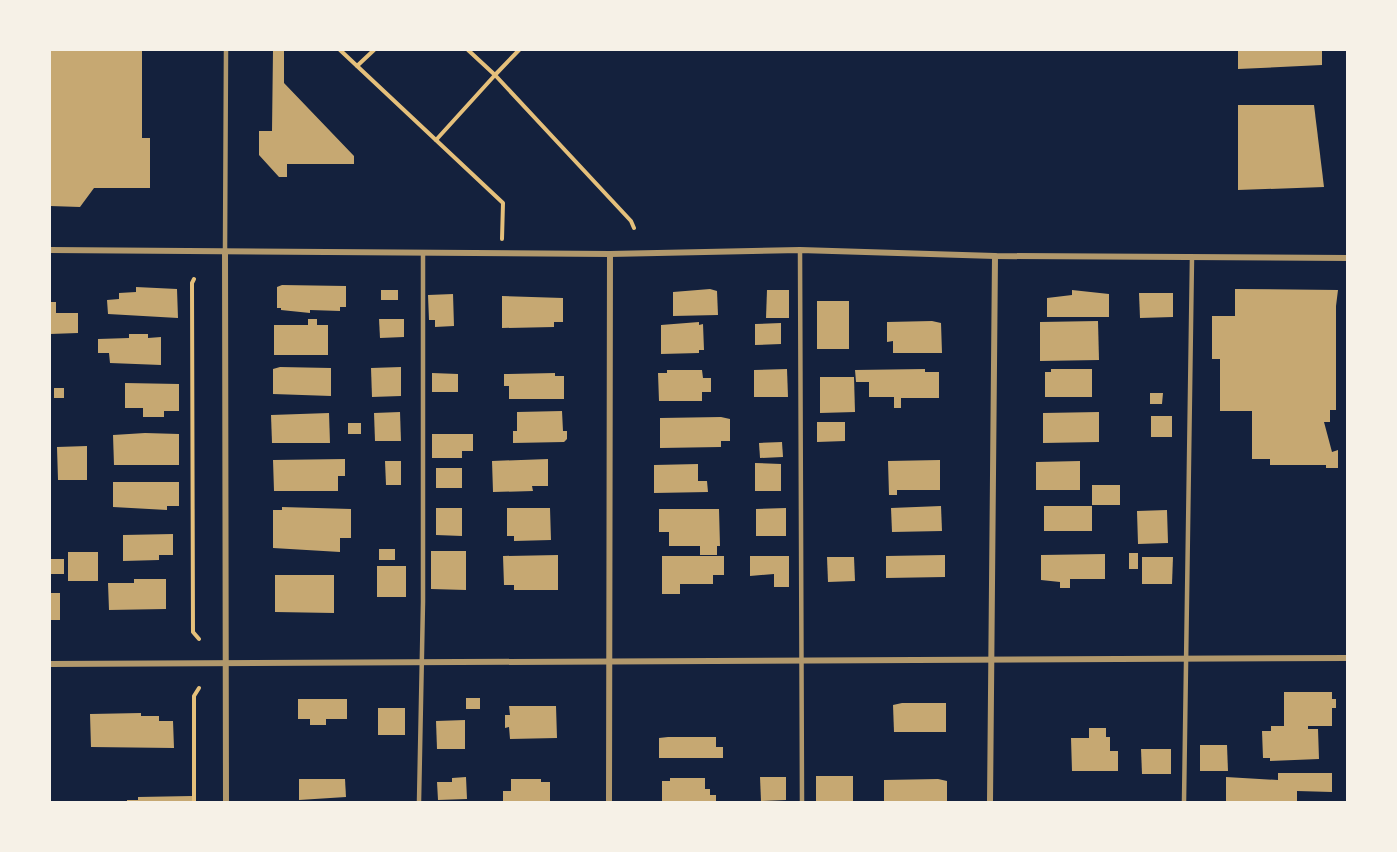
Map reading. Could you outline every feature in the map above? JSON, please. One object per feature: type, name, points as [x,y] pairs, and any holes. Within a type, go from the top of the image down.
[{"type":"street","points":[[50,250],[610,254],[800,250],[994,256],[1347,258]]},
{"type":"street","points":[[225,251],[226,802]]},
{"type":"street","points":[[609,802],[610,254]]},
{"type":"street","points":[[990,802],[994,256]]},
{"type":"street","points":[[50,664],[1347,658]]},
{"type":"lane","points":[[225,251],[226,50]]},
{"type":"lane","points":[[800,250],[802,802]]},
{"type":"lane","points":[[419,802],[422,662],[423,253]]},
{"type":"lane","points":[[1184,802],[1192,257]]},
{"type":"path","points":[[340,50],[503,203],[501,253]]},
{"type":"path","points":[[357,66],[374,50]]},
{"type":"path","points":[[468,50],[495,75],[631,221],[634,228]]},
{"type":"path","points":[[436,140],[519,50]]},
{"type":"path","points":[[194,279],[193,632],[199,639]]},
{"type":"path","points":[[194,802],[194,696],[199,688]]},
{"type":"building","points":[[50,50],[142,50],[142,138],[150,138],[150,188],[94,188],[80,207],[50,206]]},
{"type":"building","points":[[273,50],[284,50],[284,83],[354,156],[354,164],[287,164],[287,177],[279,177],[259,155],[259,131],[272,131]]},
{"type":"building","points":[[1238,50],[1322,50],[1322,65],[1238,69]]},
{"type":"building","points":[[1238,105],[1314,105],[1324,187],[1238,190]]},
{"type":"building","points":[[282,285],[346,286],[346,307],[340,307],[340,311],[310,310],[310,313],[281,310],[277,308],[277,287]]},
{"type":"building","points":[[136,287],[177,289],[178,318],[108,314],[107,300],[119,299],[119,293],[136,292]]},
{"type":"building","points":[[710,289],[717,291],[718,315],[673,316],[673,292]]},
{"type":"building","points":[[1235,289],[1338,290],[1336,410],[1330,410],[1330,422],[1324,422],[1332,452],[1338,450],[1338,468],[1326,468],[1326,465],[1270,465],[1270,459],[1252,459],[1252,411],[1220,411],[1220,359],[1212,359],[1212,316],[1235,316]]},
{"type":"building","points":[[381,290],[398,290],[398,300],[381,300]]},
{"type":"building","points":[[767,290],[789,290],[789,318],[766,318]]},
{"type":"building","points":[[1072,290],[1109,294],[1109,317],[1047,317],[1047,298],[1072,295]]},
{"type":"building","points":[[1139,293],[1173,293],[1173,317],[1140,318]]},
{"type":"building","points":[[453,294],[454,326],[435,327],[435,320],[429,320],[428,295]]},
{"type":"building","points":[[502,296],[563,298],[563,322],[554,322],[554,327],[502,328]]},
{"type":"building","points":[[817,301],[849,301],[849,349],[817,349]]},
{"type":"building","points":[[50,302],[56,302],[56,313],[78,313],[78,333],[50,334]]},
{"type":"building","points":[[308,319],[317,319],[317,325],[328,325],[328,355],[274,355],[274,325],[308,325]]},
{"type":"building","points":[[379,319],[404,319],[404,337],[380,338]]},
{"type":"building","points":[[932,321],[941,323],[942,353],[893,353],[893,341],[887,342],[887,322]]},
{"type":"building","points":[[1098,321],[1099,360],[1040,361],[1040,322]]},
{"type":"building","points":[[699,322],[699,325],[703,324],[704,350],[699,350],[699,353],[661,354],[661,325]]},
{"type":"building","points":[[781,323],[781,344],[755,345],[755,324]]},
{"type":"building","points":[[129,334],[148,334],[148,338],[161,337],[161,365],[110,363],[109,353],[98,353],[98,339],[129,338]]},
{"type":"building","points":[[280,367],[331,368],[331,396],[273,394],[273,369]]},
{"type":"building","points":[[401,367],[401,396],[372,397],[371,368]]},
{"type":"building","points":[[787,369],[788,397],[754,397],[754,370]]},
{"type":"building","points":[[925,369],[925,372],[939,372],[939,398],[901,398],[901,408],[894,408],[894,397],[869,397],[869,382],[856,382],[855,370]]},
{"type":"building","points":[[1051,369],[1092,369],[1092,397],[1045,397],[1045,372],[1051,372]]},
{"type":"building","points":[[667,370],[702,370],[703,378],[711,378],[711,392],[702,392],[702,401],[659,401],[658,373],[667,373]]},
{"type":"building","points":[[432,373],[458,374],[458,392],[432,392]]},
{"type":"building","points":[[555,373],[555,376],[564,376],[564,399],[509,399],[509,386],[504,386],[504,374]]},
{"type":"building","points":[[820,377],[854,377],[855,412],[820,413]]},
{"type":"building","points":[[125,383],[179,384],[179,411],[164,411],[164,417],[143,417],[143,408],[125,408]]},
{"type":"building","points":[[54,388],[64,388],[64,398],[54,398]]},
{"type":"building","points":[[1150,393],[1163,393],[1162,404],[1150,404]]},
{"type":"building","points":[[562,411],[563,431],[567,431],[567,439],[564,442],[513,443],[513,431],[517,431],[517,412]]},
{"type":"building","points":[[400,412],[401,441],[375,441],[374,413]]},
{"type":"building","points":[[1099,412],[1099,442],[1043,443],[1043,413]]},
{"type":"building","points":[[329,413],[330,443],[272,443],[271,415]]},
{"type":"building","points":[[1151,416],[1172,416],[1172,437],[1151,437]]},
{"type":"building","points":[[721,417],[730,419],[730,441],[721,441],[721,447],[660,448],[660,418]]},
{"type":"building","points":[[817,422],[845,422],[845,441],[817,442]]},
{"type":"building","points":[[348,423],[361,423],[361,434],[348,434]]},
{"type":"building","points":[[179,434],[179,465],[114,465],[113,435]]},
{"type":"building","points":[[432,434],[473,434],[473,451],[462,451],[462,458],[432,458]]},
{"type":"building","points":[[782,442],[783,457],[760,458],[759,443]]},
{"type":"building","points":[[87,446],[87,480],[58,480],[57,447]]},
{"type":"building","points":[[345,459],[345,476],[338,476],[338,491],[274,491],[273,460]]},
{"type":"building","points":[[548,459],[548,486],[532,486],[533,491],[493,492],[492,461]]},
{"type":"building","points":[[940,460],[940,490],[897,490],[897,495],[889,495],[888,461]]},
{"type":"building","points":[[385,461],[401,461],[401,485],[386,485]]},
{"type":"building","points":[[1080,461],[1080,490],[1036,490],[1036,462]]},
{"type":"building","points":[[755,463],[781,464],[781,491],[755,491]]},
{"type":"building","points":[[698,464],[698,481],[707,481],[708,492],[654,493],[654,465]]},
{"type":"building","points":[[436,468],[462,468],[462,488],[436,488]]},
{"type":"building","points":[[113,482],[179,482],[179,506],[167,506],[167,510],[113,507]]},
{"type":"building","points":[[1092,485],[1120,485],[1120,505],[1092,505]]},
{"type":"building","points":[[941,506],[942,531],[892,532],[891,508]]},
{"type":"building","points":[[1044,506],[1092,506],[1092,531],[1044,531]]},
{"type":"building","points":[[282,507],[351,509],[351,538],[340,538],[340,552],[273,548],[273,510],[282,510]]},
{"type":"building","points":[[436,508],[462,508],[462,536],[436,535]]},
{"type":"building","points":[[507,508],[550,508],[551,540],[514,541],[514,536],[507,536]]},
{"type":"building","points":[[786,508],[786,536],[756,536],[756,509]]},
{"type":"building","points":[[659,509],[719,509],[720,546],[717,546],[717,555],[700,555],[700,546],[669,546],[669,532],[659,532]]},
{"type":"building","points":[[1167,510],[1168,543],[1138,544],[1137,511]]},
{"type":"building","points":[[173,534],[173,555],[159,555],[159,560],[123,561],[123,535]]},
{"type":"building","points":[[379,549],[395,549],[395,560],[379,560]]},
{"type":"building","points":[[431,551],[466,551],[466,590],[431,589]]},
{"type":"building","points":[[68,552],[98,552],[98,581],[68,581]]},
{"type":"building","points":[[1129,553],[1138,553],[1138,569],[1129,569]]},
{"type":"building","points":[[1105,554],[1105,579],[1070,579],[1070,588],[1060,588],[1060,582],[1041,580],[1041,555]]},
{"type":"building","points":[[558,555],[558,590],[514,590],[514,585],[504,585],[503,556]]},
{"type":"building","points":[[945,555],[945,577],[886,578],[886,556]]},
{"type":"building","points":[[662,556],[724,556],[724,575],[713,575],[713,584],[680,584],[680,594],[662,594]]},
{"type":"building","points":[[750,556],[789,556],[789,587],[774,587],[774,574],[750,576]]},
{"type":"building","points":[[827,557],[854,557],[855,581],[828,582]]},
{"type":"building","points":[[1142,557],[1173,557],[1172,584],[1142,584]]},
{"type":"building","points":[[50,559],[64,559],[64,574],[50,574]]},
{"type":"building","points":[[377,566],[406,566],[406,597],[377,597]]},
{"type":"building","points":[[275,575],[334,575],[334,613],[275,612]]},
{"type":"building","points":[[134,579],[166,579],[166,609],[109,610],[108,583],[134,583]]},
{"type":"building","points":[[50,593],[60,593],[60,620],[50,620]]},
{"type":"building","points":[[1284,692],[1332,692],[1332,699],[1336,699],[1336,708],[1332,708],[1332,726],[1308,726],[1308,729],[1318,729],[1319,759],[1270,761],[1270,758],[1263,758],[1262,731],[1271,731],[1271,726],[1284,726]]},
{"type":"building","points":[[466,698],[480,698],[480,709],[466,709]]},
{"type":"building","points":[[298,699],[347,699],[347,719],[326,719],[326,725],[310,725],[310,719],[298,719]]},
{"type":"building","points":[[946,703],[946,732],[894,732],[893,705]]},
{"type":"building","points":[[509,706],[556,706],[557,738],[510,739],[509,727],[505,728],[505,715],[510,715]]},
{"type":"building","points":[[378,708],[405,708],[405,735],[378,735]]},
{"type":"building","points":[[141,713],[141,716],[159,716],[159,721],[173,721],[174,748],[91,747],[90,714]]},
{"type":"building","points":[[465,720],[465,749],[437,749],[436,721]]},
{"type":"building","points":[[1089,728],[1106,728],[1106,737],[1110,737],[1110,751],[1118,751],[1118,771],[1072,771],[1071,738],[1089,738]]},
{"type":"building","points":[[716,737],[716,747],[723,747],[723,758],[659,758],[659,738]]},
{"type":"building","points":[[1200,745],[1227,745],[1228,771],[1200,771]]},
{"type":"building","points":[[1141,749],[1171,749],[1171,774],[1142,774]]},
{"type":"building","points":[[1278,773],[1332,773],[1332,792],[1297,791],[1297,801],[1226,802],[1226,777],[1278,780]]},
{"type":"building","points":[[816,776],[853,776],[853,802],[816,802]]},
{"type":"building","points":[[466,777],[467,799],[438,800],[437,782],[452,782],[452,778]]},
{"type":"building","points":[[760,777],[786,777],[786,800],[761,801]]},
{"type":"building","points":[[670,778],[705,778],[705,789],[710,789],[710,795],[716,795],[716,802],[662,802],[662,781],[670,781]]},
{"type":"building","points":[[299,779],[345,779],[346,797],[299,800]]},
{"type":"building","points":[[511,779],[541,779],[541,782],[550,782],[550,802],[503,802],[503,791],[511,791]]},
{"type":"building","points":[[938,779],[947,781],[947,802],[884,802],[884,780]]},
{"type":"building","points":[[192,796],[192,802],[127,802],[127,800],[138,800],[138,797]]}]
